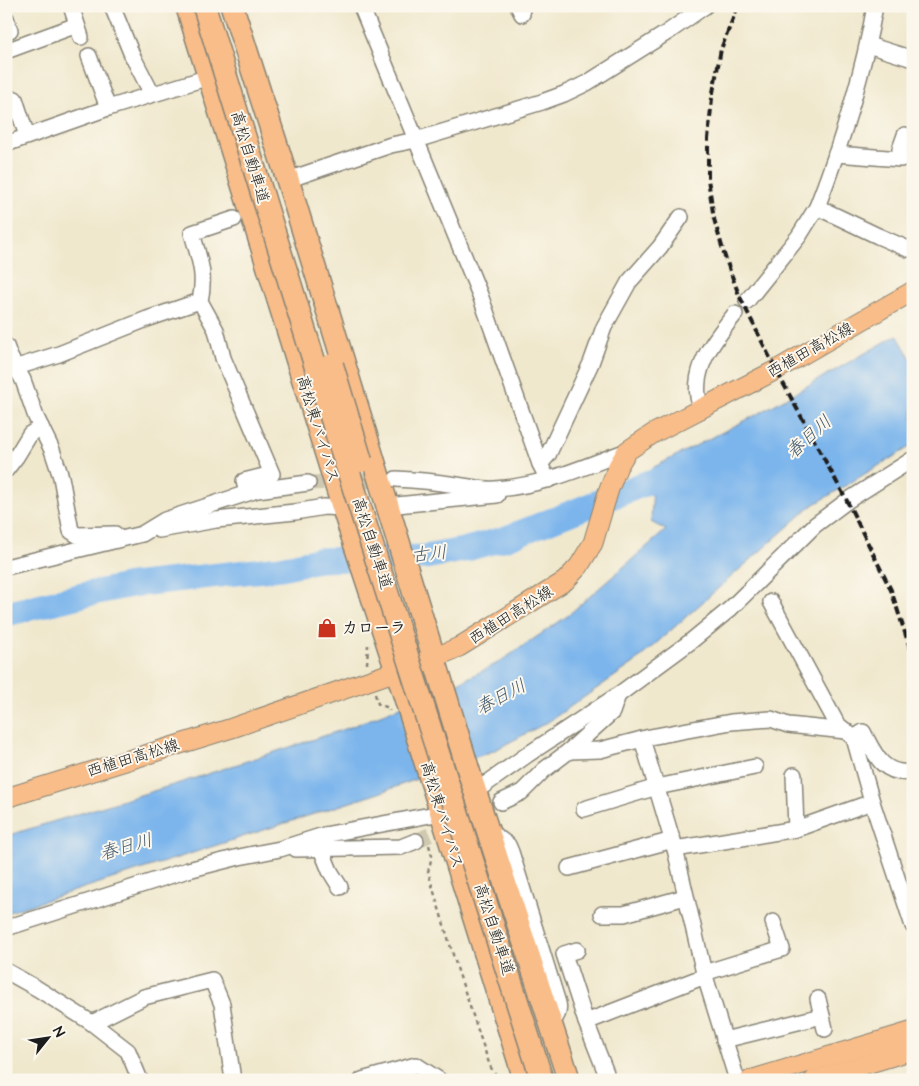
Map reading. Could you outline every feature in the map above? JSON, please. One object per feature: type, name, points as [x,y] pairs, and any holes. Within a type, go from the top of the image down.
[{"type":"highway","name":"高松東バイパス","points":[[187,6],[344,513],[400,679],[433,809],[525,1080]]},
{"type":"highway","name":"高松自動車道","points":[[204,6],[336,432],[542,1080]]},
{"type":"highway","name":"高松自動車道","points":[[219,6],[478,841],[556,1080]]},
{"type":"highway","points":[[232,6],[288,181],[474,787],[569,1080]]},
{"type":"main road","name":"西植田高松線","points":[[6,798],[232,728],[400,679],[437,666],[459,647],[565,581],[579,566],[593,543],[609,489],[623,459],[654,432],[776,370],[913,291]]},
{"type":"main road","points":[[750,1080],[913,1031]]},
{"type":"main road","points":[[814,1080],[913,1050]]},
{"type":"street","points":[[6,51],[79,31],[71,6]]},
{"type":"street","points":[[112,6],[132,54],[152,94]]},
{"type":"street","points":[[361,6],[480,295],[540,464],[548,480]]},
{"type":"street","points":[[288,181],[391,145],[416,140],[564,94],[595,78],[706,6]]},
{"type":"street","points":[[747,301],[799,236],[817,207],[836,154],[868,45],[874,6]]},
{"type":"street","points":[[868,45],[913,59]]},
{"type":"street","points":[[89,56],[108,108]]},
{"type":"street","points":[[6,144],[108,108],[209,77]]},
{"type":"street","points":[[15,99],[27,136]]},
{"type":"street","points":[[836,154],[901,158],[900,149],[905,135]]},
{"type":"street","points":[[817,207],[878,236],[908,249],[913,249]]},
{"type":"street","points":[[540,464],[548,455],[587,372],[604,327],[629,282],[660,247],[681,217]]},
{"type":"street","points":[[234,219],[192,233],[203,274],[200,301],[216,330],[223,358],[272,474],[244,481],[247,493]]},
{"type":"street","points":[[17,367],[59,354],[138,322],[200,301]]},
{"type":"street","points":[[701,408],[697,398],[702,362],[714,339],[735,314]]},
{"type":"street","points":[[6,346],[10,357],[17,367],[36,417],[52,450],[61,477],[71,531],[77,535],[123,533],[126,538]]},
{"type":"street","points":[[6,470],[30,434],[41,427]]},
{"type":"street","points":[[388,511],[491,497],[623,459]]},
{"type":"street","points":[[474,787],[527,755],[618,695],[690,642],[730,609],[815,525],[847,501],[913,460]]},
{"type":"street","points":[[396,479],[428,481],[493,490],[530,485]]},
{"type":"street","points":[[142,534],[165,520],[247,493],[308,483]]},
{"type":"street","points":[[6,567],[142,534],[216,520],[324,507],[344,513]]},
{"type":"street","points":[[771,602],[837,724],[850,735],[913,926]]},
{"type":"street","points":[[501,802],[522,792],[544,770],[569,751],[612,712],[618,695]]},
{"type":"street","points":[[569,751],[600,750],[642,739],[722,723],[771,720],[788,725],[850,735],[863,732],[878,759],[886,767],[894,772],[913,772]]},
{"type":"street","points":[[642,739],[674,845],[704,974],[737,1080]]},
{"type":"street","points":[[584,809],[657,787],[755,767]]},
{"type":"street","points":[[794,775],[796,829]]},
{"type":"street","points":[[569,868],[674,845],[796,829],[872,802]]},
{"type":"street","points":[[6,928],[188,870],[239,856],[280,849],[324,835],[433,809]]},
{"type":"street","points":[[280,849],[401,847],[416,841]]},
{"type":"street","points":[[321,849],[340,887]]},
{"type":"street","points":[[602,914],[624,914],[685,897]]},
{"type":"street","points":[[586,1022],[704,974],[782,950],[773,922]]},
{"type":"street","points":[[577,950],[564,954],[586,1022],[606,1074]]},
{"type":"street","points":[[6,971],[92,1023],[128,1052],[140,1080]]},
{"type":"street","points":[[92,1023],[144,997],[212,980],[222,1004],[232,1080]]},
{"type":"street","points":[[724,1040],[823,1022],[818,999]]},
{"type":"street","points":[[362,1080],[416,1065],[439,1080]]},
{"type":"path","points":[[433,809],[432,856],[428,872],[461,981],[490,1066],[496,1076]]},
{"type":"water","name":"春日川","points":[[897,335],[913,362],[913,445],[810,507],[634,663],[548,722],[493,751],[379,793],[6,913],[6,836],[186,781],[348,728],[452,686],[498,663],[566,617],[666,530],[651,522],[654,467],[756,415]]},
{"type":"waterway","name":"古川","points":[[6,614],[131,585],[281,568],[318,560],[425,557],[463,550],[507,538],[644,484],[686,471]]},
{"type":"tunnel","points":[[308,483],[389,480]]},
{"type":"tunnel","points":[[416,841],[454,824]]},
{"type":"railway","points":[[738,6],[721,49],[712,98],[708,139],[708,179],[714,219],[739,295],[776,370],[847,501],[891,590],[913,660]]},
{"type":"place","name":"カローラ","points":[[327,628]]}]
